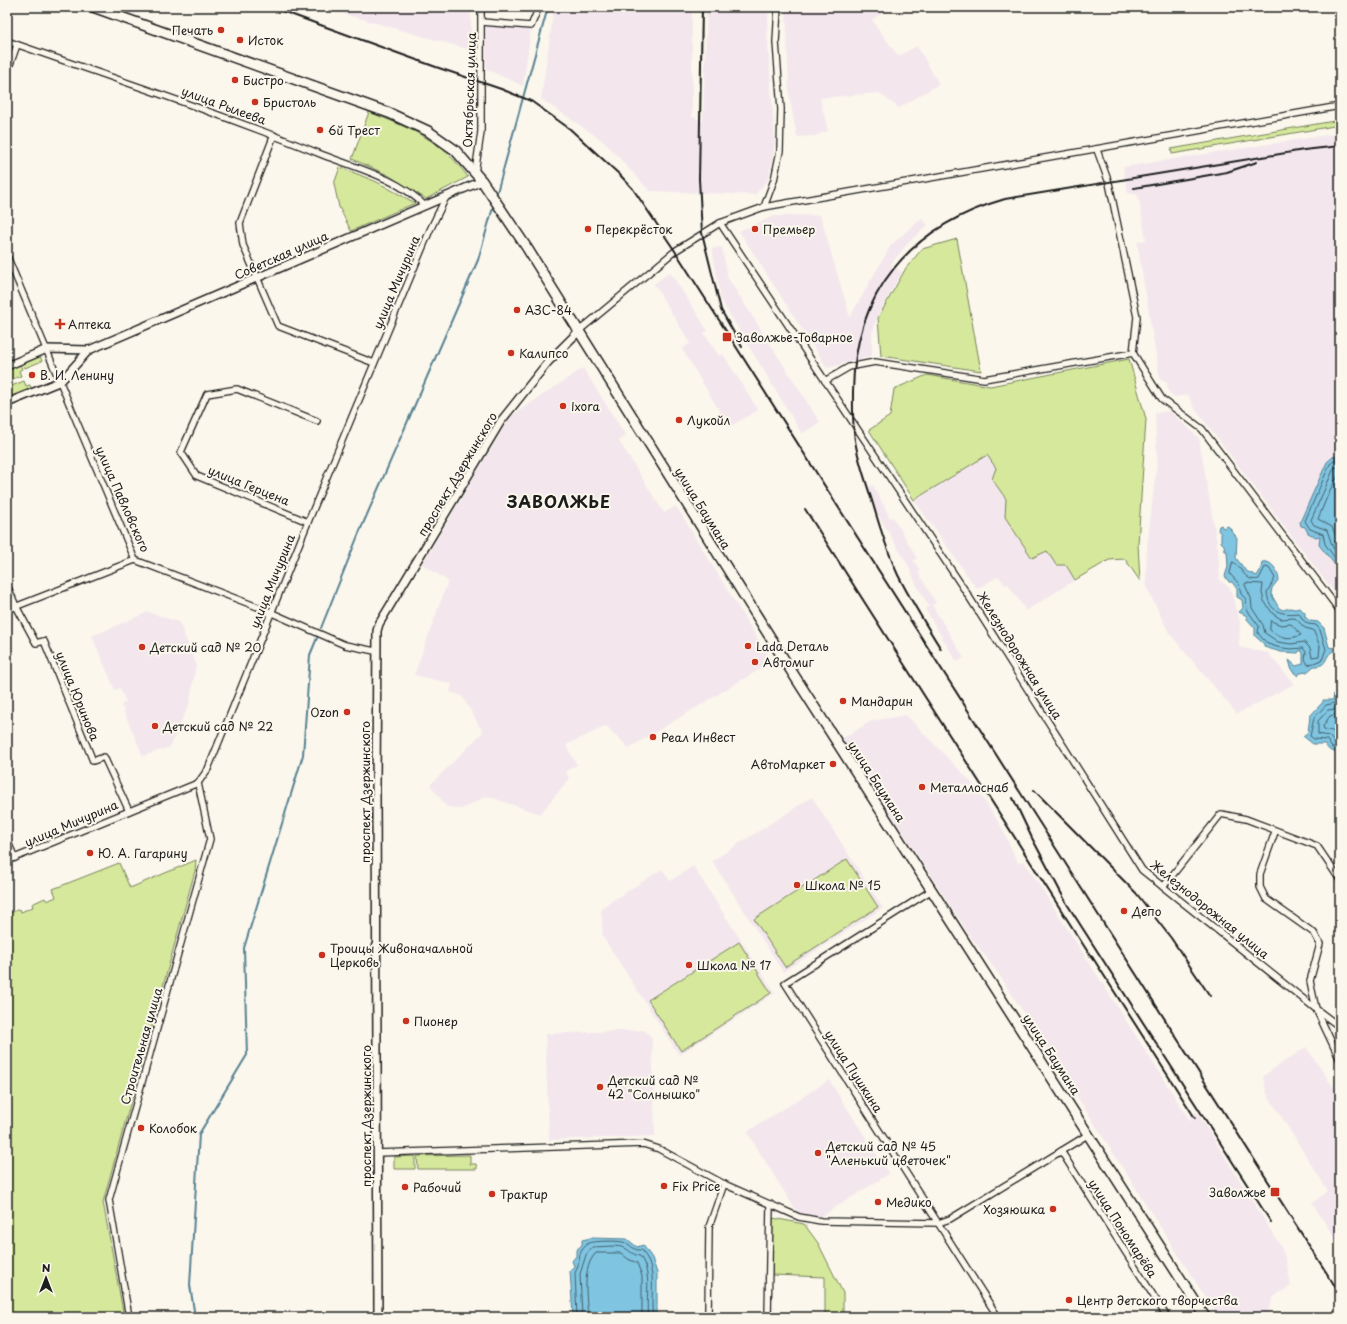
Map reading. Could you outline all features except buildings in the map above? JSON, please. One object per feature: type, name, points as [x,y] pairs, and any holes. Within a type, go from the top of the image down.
[{"type":"main road","name":"улица Баумана","points":[[93,7],[389,113],[428,131],[455,150],[482,181],[533,256],[580,330],[677,490],[1205,1317]]},
{"type":"street","name":"Октябрьская улица","points":[[475,173],[481,132],[481,7]]},
{"type":"street","points":[[482,22],[531,26],[539,7]]},
{"type":"street","points":[[764,206],[774,180],[780,151],[781,110],[776,42],[778,7]]},
{"type":"street","name":"улица Рылеева","points":[[7,41],[274,135],[386,180],[413,194],[425,206]]},
{"type":"street","points":[[7,73],[17,45]]},
{"type":"street","points":[[580,330],[675,251],[720,223],[764,206],[1097,150],[1340,106]]},
{"type":"street","points":[[274,135],[240,223],[243,245],[278,326],[374,363]]},
{"type":"street","points":[[1097,150],[1108,183],[1137,317],[1133,353],[1162,398],[1202,429],[1340,611]]},
{"type":"street","name":"Советская улица","points":[[89,350],[482,181]]},
{"type":"street","name":"улица Мичурина","points":[[7,861],[198,783],[208,769],[374,363],[430,230],[446,197]]},
{"type":"street","name":"Железнодорожная улица","points":[[720,223],[966,592],[1142,870],[1316,1009],[1340,1060]]},
{"type":"street","name":"улица Павловского","points":[[7,256],[61,381],[135,560],[271,612],[345,645],[376,651]]},
{"type":"street","name":"проспект Дзержинского","points":[[378,1317],[377,631],[501,421],[548,362],[580,330]]},
{"type":"street","points":[[7,366],[47,349],[89,350]]},
{"type":"street","points":[[7,403],[61,381],[89,350]]},
{"type":"street","points":[[825,381],[849,367],[875,362],[984,380],[1133,353]]},
{"type":"street","name":"улица Герцена","points":[[308,522],[198,476],[181,452],[207,394],[237,389],[317,422]]},
{"type":"street","points":[[7,610],[135,560]]},
{"type":"street","name":"улица Юринова","points":[[7,585],[16,606],[36,643],[44,641],[93,761],[104,757],[129,811]]},
{"type":"street","name":"Строительная улица","points":[[129,1317],[109,1200],[210,838],[198,783]]},
{"type":"street","points":[[1163,887],[1221,814],[1246,819],[1276,832],[1317,846],[1340,880]]},
{"type":"street","points":[[1276,832],[1260,874],[1260,887],[1266,899],[1314,932],[1320,944],[1310,981],[1316,1009],[1340,1027]]},
{"type":"street","points":[[7,840],[15,858]]},
{"type":"street","name":"улица Пушкина","points":[[932,890],[785,983],[998,1317]]},
{"type":"street","points":[[377,1153],[643,1144],[659,1149],[724,1184],[799,1217],[821,1221],[938,1223],[950,1219],[1089,1134]]},
{"type":"street","name":"улица Пономарёва","points":[[1061,1151],[1167,1317]]},
{"type":"street","points":[[708,1317],[709,1227],[724,1184]]},
{"type":"street","points":[[768,1317],[770,1204]]},
{"type":"shaded area","points":[[334,7],[471,7],[471,50],[344,14]]},
{"type":"shaded area","points":[[554,7],[692,7],[692,117],[703,121],[707,7],[769,7],[767,30],[775,144],[769,178],[755,195],[650,191],[603,141],[541,99]]},
{"type":"shaded area","points":[[786,7],[891,7],[872,20],[898,56],[917,46],[939,84],[899,108],[879,93],[820,98],[828,131],[814,136],[797,137],[789,95]]},
{"type":"shaded area","points":[[485,25],[531,30],[523,86],[486,69]]},
{"type":"shaded area","points":[[1340,133],[1340,600],[1193,406],[1188,395],[1174,397],[1168,391],[1167,382],[1160,380],[1137,242],[1146,240],[1138,195],[1128,193],[1123,167]]},
{"type":"shaded area","points":[[820,215],[850,317],[891,245],[922,218],[928,225],[909,242],[891,264],[902,272],[877,317],[872,334],[872,356],[827,368],[739,231],[774,216]]},
{"type":"shaded area","points":[[722,247],[728,278],[820,422],[802,434],[721,300],[712,248]]},
{"type":"shaded area","points":[[670,272],[708,331],[704,333],[719,356],[723,354],[758,410],[729,427],[682,349],[690,343],[654,284]]},
{"type":"shaded area","points":[[583,368],[626,436],[619,441],[664,513],[676,506],[772,662],[629,748],[606,726],[566,745],[577,765],[566,771],[569,779],[540,814],[487,796],[462,809],[447,807],[430,785],[483,732],[462,696],[450,692],[452,684],[414,675],[448,581],[422,564],[510,417]]},
{"type":"shaded area","points":[[1170,411],[1199,438],[1218,549],[1220,580],[1230,588],[1240,622],[1239,647],[1268,653],[1294,684],[1237,714],[1169,633],[1146,586],[1147,547],[1157,461],[1155,413]]},
{"type":"shaded area","points":[[987,455],[996,468],[992,479],[1006,499],[1005,517],[1032,558],[1047,551],[1066,565],[1075,580],[1026,611],[1008,584],[1005,585],[999,576],[977,589],[914,500]]},
{"type":"shaded area","points":[[873,485],[890,518],[893,517],[917,558],[914,561],[920,570],[918,572],[936,603],[932,605],[964,658],[957,662],[925,609],[929,606],[917,586],[908,565],[874,508],[868,488]]},
{"type":"shaded area","points":[[148,612],[179,622],[196,664],[190,702],[170,747],[143,756],[121,705],[126,702],[120,688],[115,690],[92,636]]},
{"type":"shaded area","points":[[906,715],[974,785],[1001,826],[1018,863],[1024,861],[1191,1122],[1190,1115],[1197,1112],[1280,1245],[1286,1260],[1291,1286],[1274,1296],[1266,1317],[1218,1317],[1000,976],[970,936],[842,739],[871,721]]},
{"type":"shaded area","name":"Школа № 15","points":[[812,797],[883,908],[783,972],[712,861]]},
{"type":"shaded area","name":"Школа № 17","points":[[693,866],[775,993],[679,1055],[603,937],[601,908],[662,869],[670,881]]},
{"type":"shaded area","name":"Детский сад № 42 \"Солнышко\"","points":[[644,1030],[652,1038],[655,1136],[549,1140],[545,1034]]},
{"type":"shaded area","points":[[1306,1047],[1340,1097],[1340,1246],[1312,1203],[1328,1191],[1267,1094],[1263,1076]]},
{"type":"shaded area","name":"Детский сад № 45 \"Аленький цветочек\"","points":[[829,1080],[889,1174],[817,1219],[798,1214],[747,1132]]},
{"type":"green space","points":[[369,112],[412,130],[436,144],[458,164],[468,177],[426,199],[388,175],[352,159]]},
{"type":"green space","points":[[1340,120],[1340,125],[1172,154],[1171,149]]},
{"type":"green space","points":[[340,167],[377,182],[415,203],[351,231],[339,207],[334,184]]},
{"type":"green space","points":[[957,239],[981,371],[881,356],[878,318],[906,268],[922,249]]},
{"type":"green space","points":[[40,356],[42,361],[25,368],[22,363]]},
{"type":"green space","points":[[1129,359],[1146,419],[1138,544],[1140,581],[1125,559],[1109,560],[1075,580],[1066,565],[1056,565],[1047,551],[1032,558],[1005,517],[1006,499],[992,479],[996,468],[987,455],[914,500],[869,430],[890,416],[894,389],[927,375],[990,386]]},
{"type":"green space","points":[[20,364],[22,369],[19,371],[21,376],[7,381],[7,369]]},
{"type":"green space","points":[[24,381],[26,386],[30,385],[32,390],[7,400],[9,387]]},
{"type":"green space","points":[[847,859],[878,907],[785,967],[754,919]]},
{"type":"green space","points":[[196,860],[195,871],[103,1202],[124,1317],[7,1317],[7,914],[20,909],[21,912],[33,907],[32,904],[45,898],[47,901],[56,897],[53,889],[119,863],[130,888]]},
{"type":"green space","points":[[739,942],[771,993],[681,1051],[648,1000]]},
{"type":"green space","points":[[470,1155],[470,1164],[476,1164],[477,1169],[418,1169],[417,1156]]},
{"type":"green space","points":[[415,1156],[415,1169],[394,1169],[394,1157]]},
{"type":"green space","points":[[773,1218],[804,1224],[818,1243],[843,1293],[843,1317],[825,1317],[825,1277],[772,1275]]},
{"type":"water","points":[[1340,455],[1340,571],[1319,545],[1320,536],[1316,537],[1308,533],[1305,527],[1301,526],[1300,522],[1327,462],[1334,456],[1337,458]]},
{"type":"water","points":[[1221,525],[1223,528],[1228,526],[1237,538],[1236,558],[1246,571],[1257,576],[1261,569],[1262,562],[1272,564],[1279,579],[1272,588],[1271,594],[1279,608],[1283,610],[1300,608],[1305,613],[1305,617],[1310,621],[1318,622],[1324,628],[1329,647],[1334,648],[1334,651],[1322,664],[1319,666],[1314,666],[1307,672],[1300,673],[1298,676],[1292,671],[1289,660],[1296,666],[1303,664],[1303,653],[1300,650],[1298,653],[1281,652],[1264,647],[1264,644],[1255,636],[1255,628],[1247,619],[1247,616],[1239,612],[1243,608],[1242,600],[1237,597],[1237,589],[1225,576],[1228,567],[1227,551],[1225,551],[1224,545],[1221,542],[1221,534],[1218,530],[1219,526]]},
{"type":"water","points":[[1340,691],[1340,752],[1335,752],[1329,750],[1325,744],[1313,744],[1303,736],[1308,732],[1310,716],[1323,702],[1323,700],[1333,700],[1334,693]]},
{"type":"water","points":[[591,1238],[627,1239],[637,1247],[643,1245],[652,1258],[657,1273],[657,1317],[573,1317],[570,1271],[574,1266],[572,1261],[576,1256],[576,1250],[582,1245],[582,1240]]},
{"type":"waterway","points":[[496,196],[548,7]]},
{"type":"waterway","points":[[321,628],[359,533],[478,260],[494,204]]},
{"type":"waterway","points":[[195,1317],[190,1285],[199,1134],[247,1055],[244,948],[303,755],[310,655],[317,638]]},
{"type":"railway","points":[[271,7],[531,101],[570,129],[633,189],[675,251],[1340,1294]]},
{"type":"railway","points":[[702,7],[699,179],[702,233],[721,310],[742,347]]},
{"type":"railway","points":[[941,649],[908,594],[891,558],[881,531],[862,468],[854,432],[853,392],[856,356],[864,323],[877,294],[894,268],[916,246],[942,226],[972,211],[1005,199],[1304,150],[1340,146]]},
{"type":"railway","points":[[1134,188],[1227,172],[1257,162]]},
{"type":"railway","points":[[805,509],[1093,960]]},
{"type":"railway","points":[[1034,790],[1136,893],[1171,938],[1210,996]]},
{"type":"railway","points":[[1013,798],[1032,838],[1067,904],[1271,1222]]},
{"type":"railway","points":[[1091,955],[1195,1118]]},
{"type":"place","name":"Печать","points":[[221,30]]},
{"type":"place","name":"Исток","points":[[240,40]]},
{"type":"place","name":"Бистро","points":[[235,80]]},
{"type":"place","name":"Бристоль","points":[[255,102]]},
{"type":"place","name":"6й Трест","points":[[320,130]]},
{"type":"place","name":"Перекрёсток","points":[[588,229]]},
{"type":"place","name":"Премьер","points":[[755,229]]},
{"type":"place","name":"АЗС-84","points":[[517,310]]},
{"type":"place","name":"Аптека","points":[[60,324]]},
{"type":"place","name":"Заволжье-Товарное","points":[[727,337]]},
{"type":"place","name":"Калипсо","points":[[511,353]]},
{"type":"place","name":"В. И. Ленину","points":[[32,375]]},
{"type":"place","name":"Ixora","points":[[563,406]]},
{"type":"place","name":"Лукойл","points":[[679,420]]},
{"type":"place","name":"Lada Dеталь","points":[[748,646]]},
{"type":"place","name":"Детский сад № 20","points":[[142,647]]},
{"type":"place","name":"Автомиг","points":[[755,662]]},
{"type":"place","name":"Мандарин","points":[[843,701]]},
{"type":"place","name":"Ozon","points":[[347,712]]},
{"type":"place","name":"Детский сад № 22","points":[[155,726]]},
{"type":"place","name":"Реал Инвест","points":[[653,737]]},
{"type":"place","name":"АвтоМаркет","points":[[833,764]]},
{"type":"place","name":"Металлоснаб","points":[[922,787]]},
{"type":"place","name":"Ю. А. Гагарину","points":[[90,853]]},
{"type":"place","name":"Школа № 15","points":[[797,885]]},
{"type":"place","name":"Депо","points":[[1124,911]]},
{"type":"place","name":"Троицы Живоначальной Церковь","points":[[322,955]]},
{"type":"place","name":"Школа № 17","points":[[689,965]]},
{"type":"place","name":"Пионер","points":[[406,1021]]},
{"type":"place","name":"Детский сад № 42 \"Солнышко\"","points":[[600,1087]]},
{"type":"place","name":"Колобок","points":[[141,1128]]},
{"type":"place","name":"Детский сад № 45 \"Аленький цветочек\"","points":[[818,1153]]},
{"type":"place","name":"Fix Price","points":[[664,1186]]},
{"type":"place","name":"Рабочий","points":[[405,1187]]},
{"type":"place","name":"Заволжье","points":[[1275,1192]]},
{"type":"place","name":"Трактир","points":[[492,1194]]},
{"type":"place","name":"Медико","points":[[878,1202]]},
{"type":"place","name":"Хозяюшка","points":[[1053,1209]]},
{"type":"place","name":"Центр детского творчества","points":[[1069,1300]]},
{"type":"district","name":"ЗАВОЛЖЬЕ","points":[[559,501]]}]
